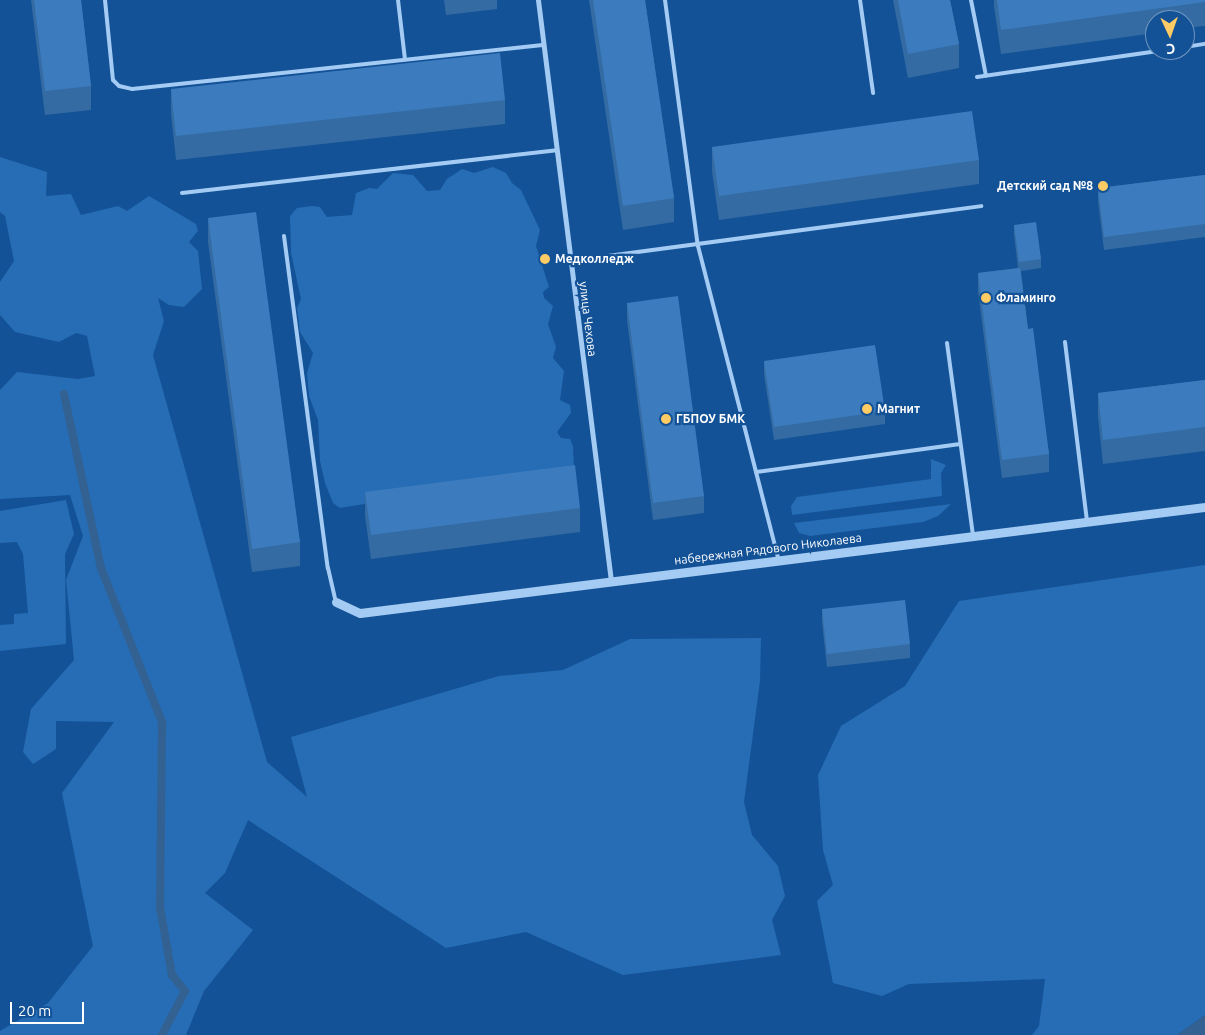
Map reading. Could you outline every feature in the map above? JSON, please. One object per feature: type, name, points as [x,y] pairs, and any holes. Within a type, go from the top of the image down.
[{"type":"street","name":"улица Чехова","points":[[538,0],[611,581]]},
{"type":"street","name":"набережная Рядового Николаева","points":[[336,602],[360,613],[1205,507]]},
{"type":"lane","points":[[105,0],[113,80],[126,88],[543,45]]},
{"type":"lane","points":[[398,0],[405,60]]},
{"type":"lane","points":[[665,0],[698,246],[779,561]]},
{"type":"lane","points":[[860,0],[873,93]]},
{"type":"lane","points":[[971,0],[986,76]]},
{"type":"lane","points":[[977,77],[1145,53]]},
{"type":"lane","points":[[182,193],[557,150]]},
{"type":"lane","points":[[570,260],[698,246],[981,206]]},
{"type":"lane","points":[[284,236],[328,568],[336,602]]},
{"type":"lane","points":[[1065,342],[1087,522]]},
{"type":"lane","points":[[947,343],[973,535]]},
{"type":"lane","points":[[756,472],[960,444]]},
{"type":"shaded area","points":[[0,157],[47,172],[46,196],[71,194],[81,215],[118,206],[127,211],[149,196],[196,224],[198,231],[189,242],[198,251],[202,289],[184,307],[169,305],[158,298],[164,321],[153,355],[267,762],[307,797],[291,737],[499,676],[563,670],[630,639],[761,638],[760,681],[744,802],[752,835],[778,866],[785,896],[772,920],[781,955],[623,975],[526,932],[446,948],[248,820],[225,873],[205,893],[253,930],[204,991],[186,1035],[0,1035],[0,1031],[48,1003],[93,946],[62,793],[114,722],[56,721],[56,749],[33,764],[23,752],[31,709],[74,660],[66,580],[83,536],[70,495],[0,499],[0,390],[17,372],[78,379],[95,376],[87,336],[76,333],[59,342],[15,332],[0,315],[0,282],[14,261],[5,216],[0,212]]},
{"type":"shaded area","points":[[493,167],[506,173],[512,183],[521,190],[540,230],[536,246],[549,287],[543,292],[544,298],[553,306],[548,324],[556,347],[553,358],[564,371],[560,400],[570,405],[571,413],[557,432],[561,438],[570,439],[573,446],[574,470],[340,508],[333,503],[325,483],[320,461],[318,420],[309,396],[307,373],[313,353],[300,332],[297,308],[301,299],[291,253],[290,216],[297,208],[312,206],[320,207],[327,217],[352,215],[356,193],[369,188],[377,189],[393,173],[413,175],[427,191],[440,190],[447,179],[462,169],[474,173]]},
{"type":"shaded area","points":[[931,459],[946,465],[941,473],[942,496],[792,515],[791,506],[797,497],[931,479]]},
{"type":"shaded area","points":[[66,500],[74,534],[65,554],[66,644],[0,651],[0,625],[14,624],[14,614],[28,613],[23,554],[17,542],[0,543],[0,511]]},
{"type":"shaded area","points":[[951,504],[938,516],[923,522],[810,536],[799,533],[794,523]]},
{"type":"shaded area","points":[[1205,565],[1205,1015],[1177,1035],[1032,1035],[1039,1026],[1045,979],[909,984],[882,996],[833,983],[817,901],[833,885],[823,850],[818,775],[841,726],[905,686],[959,601]]},
{"type":"shaded area","points":[[1205,1015],[1205,1035],[1177,1035]]},
{"type":"building","points":[[34,0],[81,0],[91,86],[45,91]]},
{"type":"building","points":[[593,0],[645,0],[674,198],[623,206]]},
{"type":"building","points":[[898,0],[950,0],[959,44],[908,54]]},
{"type":"building","points":[[997,0],[1205,0],[1205,2],[1001,30]]},
{"type":"building","points":[[500,53],[505,100],[176,136],[171,89]]},
{"type":"building","points":[[972,111],[979,160],[719,196],[712,147]]},
{"type":"building","points":[[1205,175],[1205,224],[1104,237],[1098,188]]},
{"type":"building","points":[[256,212],[300,542],[252,549],[208,218]]},
{"type":"building","points":[[1036,222],[1041,259],[1019,262],[1014,225]]},
{"type":"building","points":[[1020,268],[1028,329],[1033,328],[1049,454],[1002,460],[978,273]]},
{"type":"building","points":[[678,296],[704,496],[653,503],[627,303]]},
{"type":"building","points":[[875,345],[885,411],[774,427],[764,361]]},
{"type":"building","points":[[1205,380],[1205,427],[1103,440],[1098,393]]},
{"type":"building","points":[[575,465],[580,508],[371,535],[365,492]]},
{"type":"building","points":[[905,600],[910,644],[827,654],[822,609]]},
{"type":"waterway","points":[[64,394],[101,568],[162,722],[160,907],[172,975],[185,991],[162,1035]]},
{"type":"place","name":"Детский сад №8","points":[[1103,186]]},
{"type":"place","name":"Медколледж","points":[[545,259]]},
{"type":"place","name":"Фламинго","points":[[986,298]]},
{"type":"place","name":"Магнит","points":[[867,409]]},
{"type":"place","name":"ГБПОУ БМК","points":[[666,419]]}]
